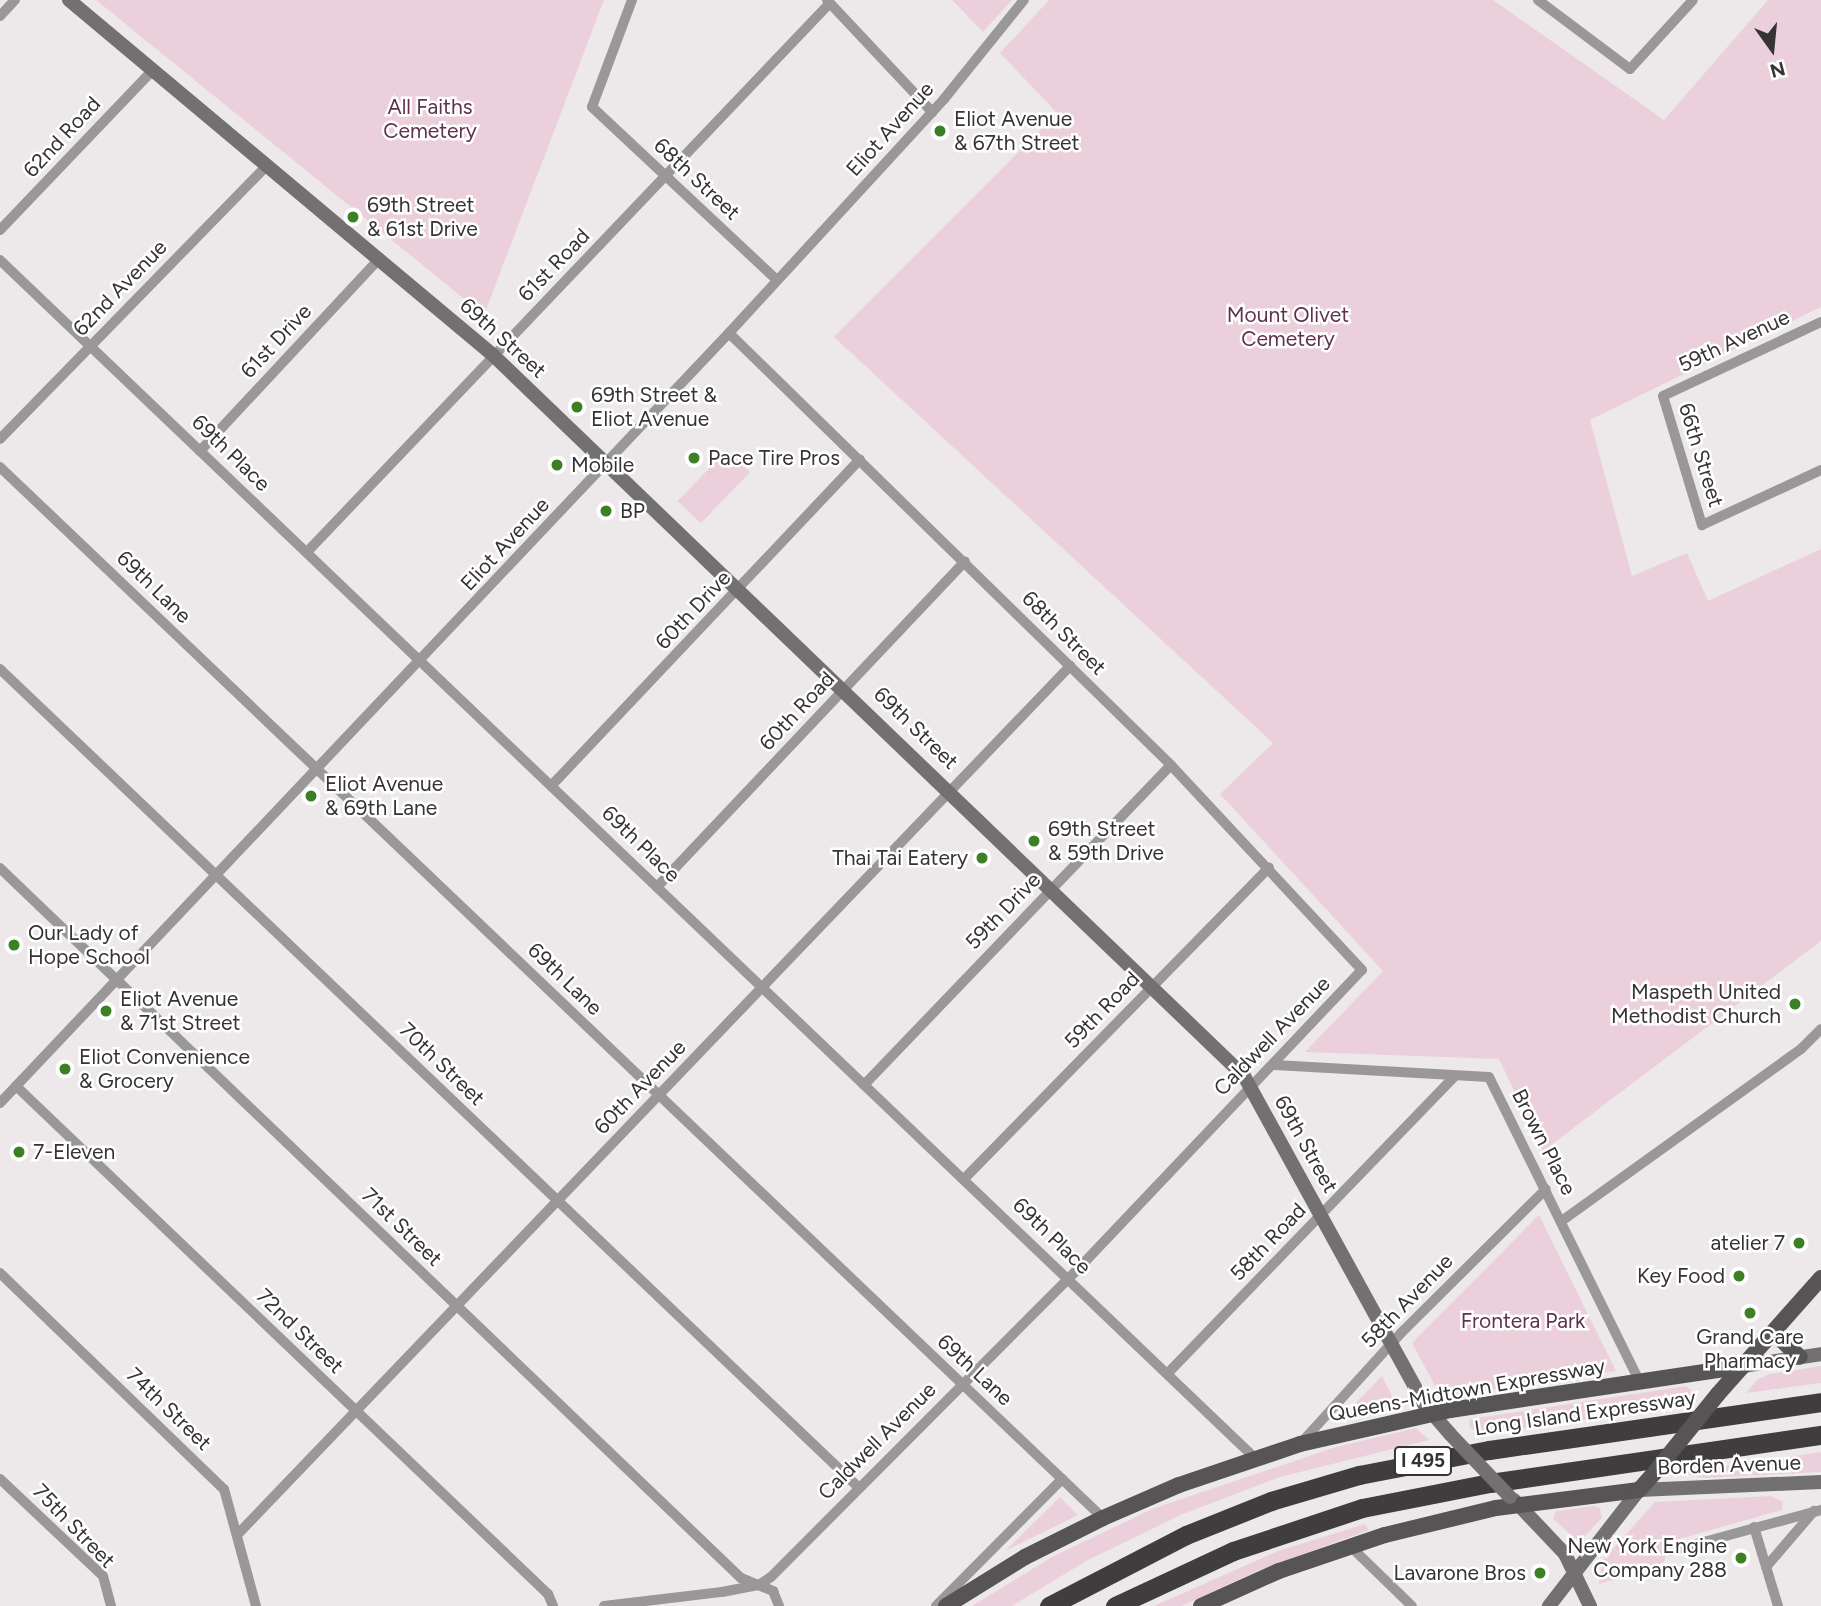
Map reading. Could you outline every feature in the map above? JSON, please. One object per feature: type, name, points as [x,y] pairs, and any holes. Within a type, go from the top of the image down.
[{"type":"highway","name":"Long Island Expressway","points":[[1049,1606],[1186,1535],[1271,1501],[1359,1475],[1489,1450],[1821,1402]]},
{"type":"highway","name":"I 495","points":[[1115,1606],[1233,1551],[1362,1508],[1479,1485],[1821,1435]]},
{"type":"main road","name":"69th Street","points":[[69,0],[494,356],[951,790],[1250,1085],[1431,1414],[1514,1501],[1574,1570],[1590,1606]]},
{"type":"main road","points":[[1549,1606],[1574,1570],[1718,1394],[1821,1278]]},
{"type":"main road","points":[[1774,1333],[1800,1357]]},
{"type":"main road","name":"Queens-Midtown Expressway","points":[[946,1606],[1025,1557],[1102,1518],[1255,1458],[1300,1444],[1431,1414],[1821,1354]]},
{"type":"main road","name":"Borden Avenue","points":[[1639,1490],[1821,1482]]},
{"type":"main road","points":[[1201,1606],[1350,1546],[1514,1501],[1639,1490]]},
{"type":"street","points":[[0,16],[15,0]]},
{"type":"street","name":"68th Street","points":[[632,0],[592,107],[777,280]]},
{"type":"street","name":"Eliot Avenue","points":[[0,1103],[729,333],[932,112],[1024,0]]},
{"type":"street","points":[[1538,0],[1630,69],[1693,0]]},
{"type":"street","points":[[828,2],[932,112]]},
{"type":"street","name":"61st Road","points":[[307,552],[828,2]]},
{"type":"street","name":"62nd Road","points":[[0,230],[153,70]]},
{"type":"street","name":"62nd Avenue","points":[[0,439],[267,165]]},
{"type":"street","name":"61st Drive","points":[[200,450],[380,258]]},
{"type":"street","name":"69th Place","points":[[0,260],[1255,1458]]},
{"type":"street","name":"59th Avenue","points":[[1662,396],[1821,322]]},
{"type":"street","name":"68th Street","points":[[729,333],[1171,765],[1362,970]]},
{"type":"street","name":"66th Street","points":[[1662,396],[1702,525],[1821,470]]},
{"type":"street","name":"60th Drive","points":[[552,785],[860,459]]},
{"type":"street","name":"69th Lane","points":[[0,467],[1102,1518]]},
{"type":"street","name":"60th Road","points":[[657,887],[965,561]]},
{"type":"street","name":"60th Avenue","points":[[237,1535],[1070,666]]},
{"type":"street","name":"70th Street","points":[[0,669],[858,1486]]},
{"type":"street","name":"59th Drive","points":[[864,1085],[1171,765]]},
{"type":"street","name":"71st Street","points":[[0,868],[741,1578],[774,1591],[779,1606]]},
{"type":"street","name":"59th Road","points":[[964,1179],[1269,868]]},
{"type":"street","name":"Caldwell Avenue","points":[[759,1585],[1068,1278],[1250,1085],[1275,1065],[1362,970]]},
{"type":"street","points":[[1563,1220],[1801,1049],[1821,1029]]},
{"type":"street","name":"Brown Place","points":[[1275,1065],[1489,1077],[1563,1220],[1639,1381]]},
{"type":"street","name":"58th Road","points":[[1168,1373],[1455,1076]]},
{"type":"street","name":"72nd Street","points":[[16,1086],[548,1594],[554,1606]]},
{"type":"street","name":"58th Avenue","points":[[1300,1444],[1391,1344],[1546,1189]]},
{"type":"street","name":"74th Street","points":[[0,1273],[224,1489],[256,1606]]},
{"type":"street","name":"75th Street","points":[[0,1479],[103,1576],[111,1606]]},
{"type":"street","points":[[936,1606],[1062,1479]]},
{"type":"street","points":[[1671,1551],[1818,1511]]},
{"type":"street","points":[[1766,1567],[1818,1511]]},
{"type":"street","points":[[1754,1527],[1778,1606]]},
{"type":"street","points":[[1350,1546],[1412,1606]]},
{"type":"street","points":[[604,1606],[759,1585]]},
{"type":"green space","name":"All Faiths Cemetery","points":[[96,0],[604,0],[484,315]]},
{"type":"green space","points":[[952,0],[1012,0],[983,32]]},
{"type":"green space","name":"Mount Olivet Cemetery","points":[[1049,0],[1493,0],[1664,120],[1768,0],[1821,0],[1821,307],[1590,420],[1632,576],[1687,553],[1708,601],[1821,549],[1821,941],[1543,1151],[1499,1059],[1305,1052],[1383,971],[1220,794],[1273,743],[834,337],[1057,113],[1000,53]]},
{"type":"green space","points":[[727,450],[750,472],[701,523],[678,501]]},
{"type":"green space","name":"Frontera Park","points":[[1539,1215],[1616,1371],[1441,1397],[1412,1343]]},
{"type":"green space","points":[[1821,1366],[1821,1383],[1746,1393],[1758,1379],[1770,1374]]},
{"type":"green space","points":[[1382,1376],[1397,1406],[1338,1421]]},
{"type":"green space","points":[[1686,1386],[1694,1393],[1686,1405],[1478,1435],[1469,1426],[1470,1419]]},
{"type":"green space","points":[[1416,1428],[1429,1440],[1280,1477],[1183,1514],[1088,1560],[1012,1606],[972,1606],[1052,1557],[1152,1509],[1336,1447]]},
{"type":"green space","points":[[1821,1452],[1821,1472],[1704,1478],[1680,1473]]},
{"type":"green space","points":[[1771,1496],[1783,1502],[1782,1510],[1672,1541],[1662,1566],[1599,1584],[1603,1560],[1655,1502]]},
{"type":"green space","points":[[1060,1497],[1078,1515],[1005,1551]]},
{"type":"green space","points":[[1594,1506],[1600,1508],[1602,1518],[1579,1542],[1553,1519],[1556,1511]]},
{"type":"green space","points":[[1365,1524],[1369,1530],[1257,1571],[1182,1606],[1154,1606],[1278,1551]]},
{"type":"place","name":"Eliot Avenue & 67th Street","points":[[940,131]]},
{"type":"place","name":"69th Street & 61st Drive","points":[[353,217]]},
{"type":"place","name":"69th Street & Eliot Avenue","points":[[577,407]]},
{"type":"place","name":"Pace Tire Pros","points":[[694,458]]},
{"type":"place","name":"Mobile","points":[[557,465]]},
{"type":"place","name":"BP","points":[[606,511]]},
{"type":"place","name":"Eliot Avenue & 69th Lane","points":[[311,796]]},
{"type":"place","name":"69th Street & 59th Drive","points":[[1034,841]]},
{"type":"place","name":"Thai Tai Eatery","points":[[982,858]]},
{"type":"place","name":"Our Lady of Hope School","points":[[14,945]]},
{"type":"place","name":"Maspeth United Methodist Church","points":[[1795,1004]]},
{"type":"place","name":"Eliot Avenue & 71st Street","points":[[106,1011]]},
{"type":"place","name":"Eliot Convenience & Grocery","points":[[65,1069]]},
{"type":"place","name":"7-Eleven","points":[[19,1152]]},
{"type":"place","name":"atelier 7","points":[[1799,1243]]},
{"type":"place","name":"Key Food","points":[[1739,1276]]},
{"type":"place","name":"Grand Care Pharmacy","points":[[1750,1313]]},
{"type":"place","name":"New York Engine Company 288","points":[[1741,1558]]},
{"type":"place","name":"Lavarone Bros","points":[[1540,1573]]}]
